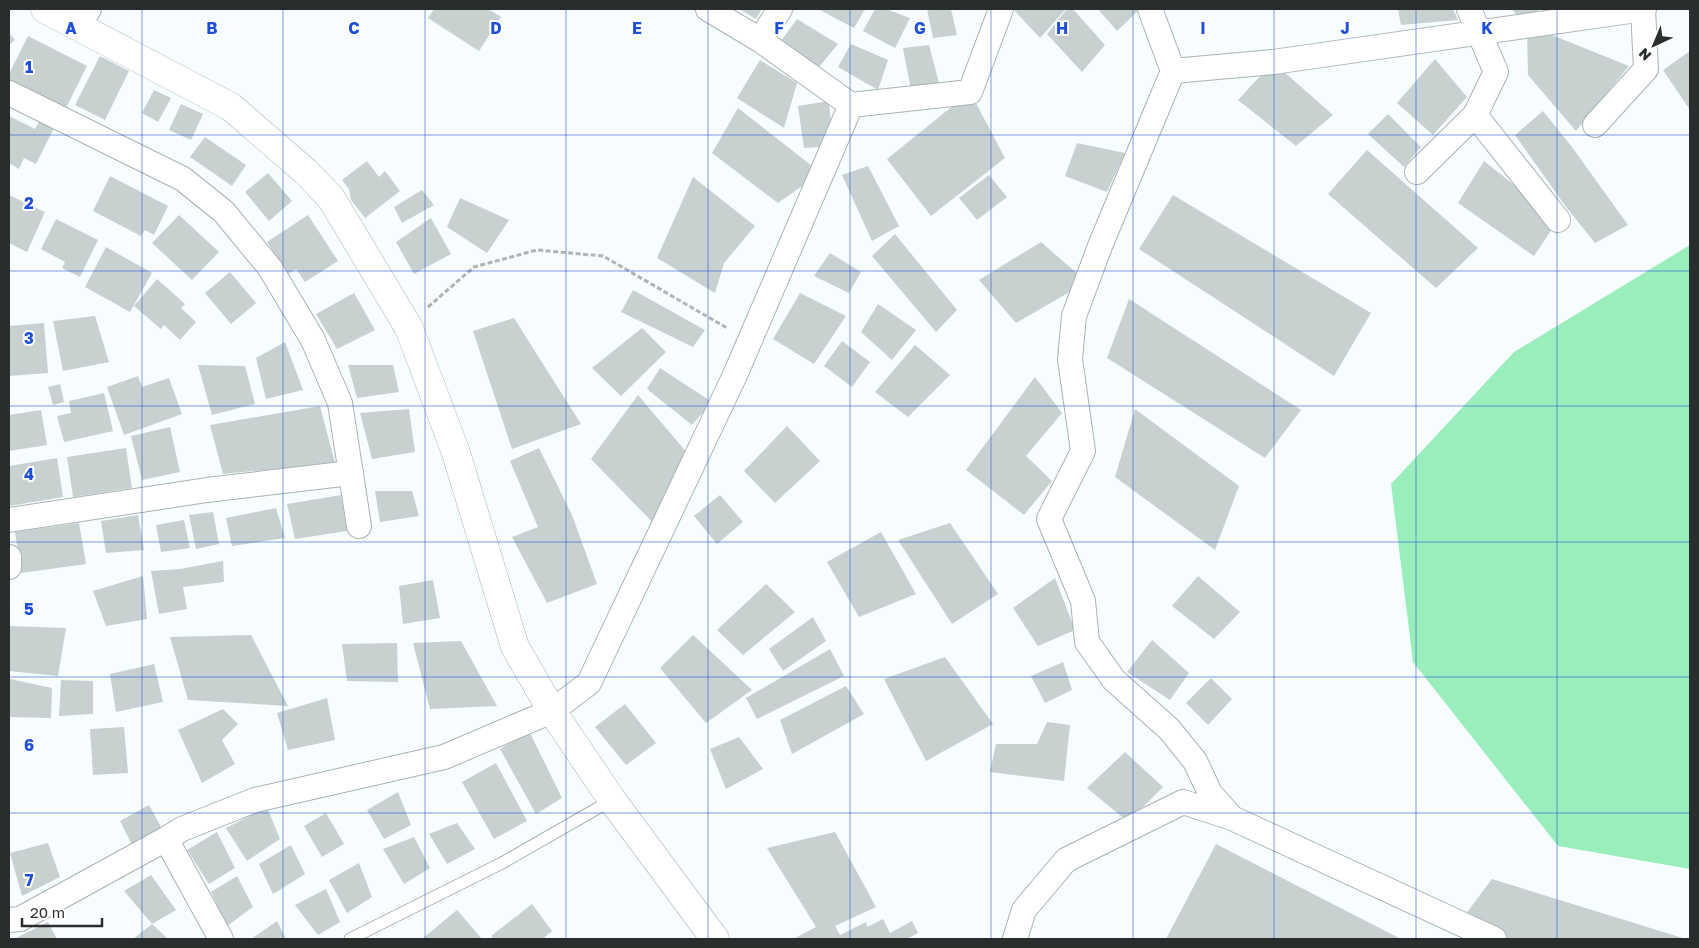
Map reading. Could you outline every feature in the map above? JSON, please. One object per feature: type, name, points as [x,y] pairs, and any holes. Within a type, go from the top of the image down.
[{"type":"street","points":[[45,9],[84,17],[231,107],[306,172],[331,198],[409,328],[456,453],[514,647],[552,711],[612,800],[715,939]]},
{"type":"street","points":[[708,9],[760,40],[850,105],[970,92],[1002,9]]},
{"type":"street","points":[[760,40],[780,9]]},
{"type":"street","points":[[1150,9],[1173,71],[1100,246],[1074,316],[1070,359],[1083,452],[1049,519],[1083,602],[1087,642],[1114,680],[1169,729],[1195,761],[1210,794],[1232,818]]},
{"type":"street","points":[[1417,172],[1474,115],[1496,72],[1469,9]]},
{"type":"street","points":[[1173,71],[1272,62],[1643,9],[1646,68],[1594,126]]},
{"type":"street","points":[[9,93],[183,179],[224,212],[270,268],[313,340],[340,403],[359,526]]},
{"type":"street","points":[[9,920],[20,919],[166,840],[182,829],[255,800],[444,758],[552,711],[589,683],[750,341],[850,105]]},
{"type":"street","points":[[1474,115],[1558,220]]},
{"type":"street","points":[[9,520],[207,490],[351,472]]},
{"type":"street","points":[[9,557],[9,567]]},
{"type":"street","points":[[1015,939],[1024,910],[1066,860],[1183,802],[1232,818],[1494,939]]},
{"type":"street","points":[[166,840],[221,939]]},
{"type":"lane","points":[[350,939],[502,863],[612,800]]},
{"type":"path","points":[[409,328],[438,296],[474,268],[537,250],[603,256],[750,341]]},
{"type":"green space","points":[[1690,245],[1690,869],[1558,846],[1413,662],[1391,484],[1514,352]]},
{"type":"building","points":[[434,9],[488,9],[501,17],[479,51],[428,18]]},
{"type":"building","points":[[739,9],[762,9],[756,19]]},
{"type":"building","points":[[818,9],[865,9],[854,28]]},
{"type":"building","points":[[875,9],[886,9],[910,18],[895,48],[863,31]]},
{"type":"building","points":[[927,9],[951,9],[957,35],[933,38]]},
{"type":"building","points":[[1013,9],[1066,9],[1040,38]]},
{"type":"building","points":[[1067,9],[1073,9],[1105,45],[1082,72],[1047,34]]},
{"type":"building","points":[[1098,9],[1140,9],[1117,31]]},
{"type":"building","points":[[1398,9],[1453,9],[1458,20],[1401,25]]},
{"type":"building","points":[[1511,9],[1539,9],[1527,25]]},
{"type":"building","points":[[797,19],[838,44],[819,67],[781,41]]},
{"type":"building","points":[[1527,25],[1629,66],[1576,131],[1528,75]]},
{"type":"building","points":[[9,33],[15,40],[9,45]]},
{"type":"building","points":[[28,36],[87,66],[66,108],[9,79],[9,74]]},
{"type":"building","points":[[851,44],[888,60],[878,90],[838,67]]},
{"type":"building","points":[[929,45],[939,83],[911,90],[903,48]]},
{"type":"building","points":[[1690,51],[1690,110],[1663,70]]},
{"type":"building","points":[[100,56],[129,71],[105,120],[75,105]]},
{"type":"building","points":[[1435,59],[1467,97],[1433,135],[1397,103]]},
{"type":"building","points":[[760,60],[797,83],[784,128],[737,98]]},
{"type":"building","points":[[1273,62],[1333,115],[1296,146],[1238,100]]},
{"type":"building","points":[[154,90],[171,98],[158,122],[142,113]]},
{"type":"building","points":[[970,92],[1005,158],[931,216],[887,159]]},
{"type":"building","points":[[829,101],[833,146],[804,148],[798,106]]},
{"type":"building","points":[[181,104],[203,114],[191,140],[169,130]]},
{"type":"building","points":[[738,108],[821,173],[778,203],[712,153]]},
{"type":"building","points":[[1543,111],[1572,147],[1628,225],[1595,243],[1566,207],[1515,135]]},
{"type":"building","points":[[1388,114],[1421,147],[1404,167],[1368,134]]},
{"type":"building","points":[[9,116],[35,129],[40,120],[54,128],[36,164],[24,158],[19,169],[9,163]]},
{"type":"building","points":[[205,137],[246,165],[232,186],[190,157]]},
{"type":"building","points":[[1077,143],[1125,153],[1107,192],[1065,176]]},
{"type":"building","points":[[1367,150],[1478,248],[1436,288],[1328,194]]},
{"type":"building","points":[[367,161],[379,177],[385,171],[400,191],[365,218],[351,200],[349,189],[342,180]]},
{"type":"building","points":[[1484,161],[1558,220],[1534,256],[1458,203]]},
{"type":"building","points":[[868,166],[899,226],[872,241],[842,175]]},
{"type":"building","points":[[268,173],[292,201],[269,221],[245,192]]},
{"type":"building","points":[[989,175],[1007,197],[977,220],[959,198]]},
{"type":"building","points":[[110,176],[168,206],[154,235],[145,230],[141,236],[93,211]]},
{"type":"building","points":[[693,177],[755,226],[724,263],[715,293],[657,258]]},
{"type":"building","points":[[422,190],[434,205],[402,223],[394,207]]},
{"type":"building","points":[[9,195],[45,212],[27,252],[9,243]]},
{"type":"building","points":[[1173,195],[1371,313],[1334,376],[1139,249]]},
{"type":"building","points":[[460,198],[509,220],[487,253],[447,227]]},
{"type":"building","points":[[179,215],[219,252],[192,280],[152,243]]},
{"type":"building","points":[[308,215],[338,261],[305,282],[296,269],[288,274],[267,242]]},
{"type":"building","points":[[431,218],[451,254],[414,274],[396,242]]},
{"type":"building","points":[[56,219],[98,240],[80,277],[62,268],[65,262],[41,249]]},
{"type":"building","points":[[895,234],[957,310],[936,332],[872,256]]},
{"type":"building","points":[[1041,242],[1087,282],[1016,323],[979,280]]},
{"type":"building","points":[[106,247],[152,273],[130,312],[85,287]]},
{"type":"building","points":[[830,253],[861,272],[849,293],[814,276]]},
{"type":"building","points":[[230,272],[256,303],[231,324],[205,293]]},
{"type":"building","points":[[157,279],[185,304],[181,308],[196,322],[180,340],[164,325],[161,329],[134,306]]},
{"type":"building","points":[[633,290],[705,330],[693,347],[621,312]]},
{"type":"building","points":[[354,293],[375,330],[337,349],[316,314]]},
{"type":"building","points":[[800,293],[846,316],[814,364],[773,339]]},
{"type":"building","points":[[1129,299],[1301,410],[1265,458],[1107,358]]},
{"type":"building","points":[[878,304],[916,330],[892,360],[861,332]]},
{"type":"building","points":[[95,316],[109,362],[63,371],[53,321]]},
{"type":"building","points":[[514,318],[581,424],[512,449],[473,331]]},
{"type":"building","points":[[44,323],[48,373],[9,376],[9,326]]},
{"type":"building","points":[[642,328],[666,352],[621,396],[592,368]]},
{"type":"building","points":[[842,341],[870,362],[852,387],[824,366]]},
{"type":"building","points":[[285,342],[303,390],[266,399],[256,358]]},
{"type":"building","points":[[915,345],[950,375],[908,417],[875,392]]},
{"type":"building","points":[[198,365],[245,366],[255,404],[212,415]]},
{"type":"building","points":[[348,365],[393,365],[399,392],[357,398]]},
{"type":"building","points":[[660,368],[712,402],[692,425],[647,389]]},
{"type":"building","points":[[138,376],[142,387],[169,378],[182,414],[124,435],[107,387]]},
{"type":"building","points":[[1035,377],[1062,413],[1026,456],[1052,481],[1024,515],[966,470]]},
{"type":"building","points":[[60,384],[64,402],[53,405],[48,387]]},
{"type":"building","points":[[104,393],[113,431],[64,442],[57,416],[71,413],[69,401]]},
{"type":"building","points":[[638,395],[694,461],[661,531],[591,459]]},
{"type":"building","points":[[320,406],[335,463],[223,474],[210,425]]},
{"type":"building","points":[[409,409],[415,452],[372,459],[360,413]]},
{"type":"building","points":[[1135,409],[1239,486],[1215,550],[1115,477]]},
{"type":"building","points":[[41,410],[47,445],[9,451],[9,415]]},
{"type":"building","points":[[787,426],[820,461],[775,503],[744,471]]},
{"type":"building","points":[[170,427],[180,472],[142,480],[131,436]]},
{"type":"building","points":[[126,448],[132,488],[73,497],[67,457]]},
{"type":"building","points":[[539,448],[572,515],[597,584],[547,603],[512,537],[538,527],[510,461]]},
{"type":"building","points":[[57,458],[63,497],[9,506],[9,466]]},
{"type":"building","points":[[375,491],[412,491],[419,516],[380,522]]},
{"type":"building","points":[[341,495],[347,531],[295,539],[287,504]]},
{"type":"building","points":[[720,495],[743,522],[717,544],[694,516]]},
{"type":"building","points":[[276,508],[285,538],[232,546],[226,518]]},
{"type":"building","points":[[213,512],[219,544],[196,549],[189,515]]},
{"type":"building","points":[[138,515],[144,550],[106,553],[101,521]]},
{"type":"building","points":[[184,520],[190,548],[161,552],[156,525]]},
{"type":"building","points":[[79,523],[86,564],[21,573],[15,532]]},
{"type":"building","points":[[950,523],[998,594],[952,624],[898,540]]},
{"type":"building","points":[[881,532],[916,594],[859,617],[827,562]]},
{"type":"building","points":[[223,561],[224,582],[183,587],[187,609],[159,614],[151,571],[180,569]]},
{"type":"building","points":[[143,576],[147,619],[106,626],[93,591]]},
{"type":"building","points":[[1198,576],[1240,612],[1214,639],[1172,606]]},
{"type":"building","points":[[1055,578],[1075,630],[1038,646],[1013,608]]},
{"type":"building","points":[[433,580],[440,618],[403,624],[399,586]]},
{"type":"building","points":[[766,584],[795,612],[743,655],[717,630]]},
{"type":"building","points":[[813,617],[826,641],[783,671],[769,649]]},
{"type":"building","points":[[9,626],[66,628],[58,676],[9,671]]},
{"type":"building","points":[[251,635],[288,706],[188,700],[170,637]]},
{"type":"building","points":[[693,635],[752,690],[706,723],[660,668]]},
{"type":"building","points":[[1152,640],[1189,673],[1170,700],[1127,672]]},
{"type":"building","points":[[461,641],[497,706],[430,709],[413,643]]},
{"type":"building","points":[[397,643],[398,682],[347,681],[342,644]]},
{"type":"building","points":[[830,649],[844,676],[757,719],[746,698]]},
{"type":"building","points":[[945,657],[993,724],[926,761],[884,679]]},
{"type":"building","points":[[1063,662],[1072,690],[1045,703],[1031,676]]},
{"type":"building","points":[[154,664],[163,702],[116,712],[110,674]]},
{"type":"building","points":[[1211,678],[1232,699],[1208,725],[1186,703]]},
{"type":"building","points":[[10,679],[52,688],[51,718],[9,717]]},
{"type":"building","points":[[61,680],[93,681],[93,714],[59,716]]},
{"type":"building","points":[[846,686],[864,714],[792,754],[780,720]]},
{"type":"building","points":[[327,698],[335,740],[288,750],[277,713]]},
{"type":"building","points":[[625,704],[656,743],[626,765],[595,727]]},
{"type":"building","points":[[223,709],[238,724],[222,740],[235,764],[202,783],[178,730]]},
{"type":"building","points":[[1047,722],[1070,725],[1064,781],[990,772],[996,744],[1037,744]]},
{"type":"building","points":[[124,727],[128,773],[93,775],[90,729]]},
{"type":"building","points":[[529,731],[562,798],[536,814],[500,749]]},
{"type":"building","points":[[739,737],[763,769],[726,789],[710,749]]},
{"type":"building","points":[[1125,752],[1163,787],[1128,822],[1087,788]]},
{"type":"building","points":[[496,763],[527,821],[494,839],[462,782]]},
{"type":"building","points":[[398,792],[411,825],[384,839],[367,810]]},
{"type":"building","points":[[149,805],[161,827],[132,845],[120,821]]},
{"type":"building","points":[[267,807],[280,839],[247,861],[226,828]]},
{"type":"building","points":[[326,813],[344,844],[322,857],[304,826]]},
{"type":"building","points":[[457,823],[475,849],[447,864],[429,834]]},
{"type":"building","points":[[217,832],[235,868],[209,884],[187,850]]},
{"type":"building","points":[[835,832],[876,907],[835,926],[840,935],[866,922],[867,927],[883,919],[890,933],[912,921],[918,933],[907,939],[793,939],[816,927],[767,848]]},
{"type":"building","points":[[414,837],[430,868],[404,884],[383,849]]},
{"type":"building","points":[[48,843],[60,877],[22,896],[10,853]]},
{"type":"building","points":[[1216,844],[1401,939],[1166,939]]},
{"type":"building","points":[[291,845],[305,874],[273,894],[259,864]]},
{"type":"building","points":[[359,863],[372,897],[347,913],[329,880]]},
{"type":"building","points":[[151,875],[176,910],[152,924],[124,891]]},
{"type":"building","points":[[237,876],[253,907],[227,926],[211,892]]},
{"type":"building","points":[[1492,879],[1686,939],[1504,939],[1459,923]]},
{"type":"building","points":[[326,889],[340,922],[318,935],[295,905]]},
{"type":"building","points":[[532,904],[552,931],[543,939],[494,939],[491,936]]},
{"type":"building","points":[[457,910],[482,939],[422,939]]},
{"type":"building","points":[[277,921],[286,939],[251,939]]},
{"type":"building","points":[[48,922],[57,939],[14,939]]},
{"type":"building","points":[[152,924],[168,939],[133,939]]}]
